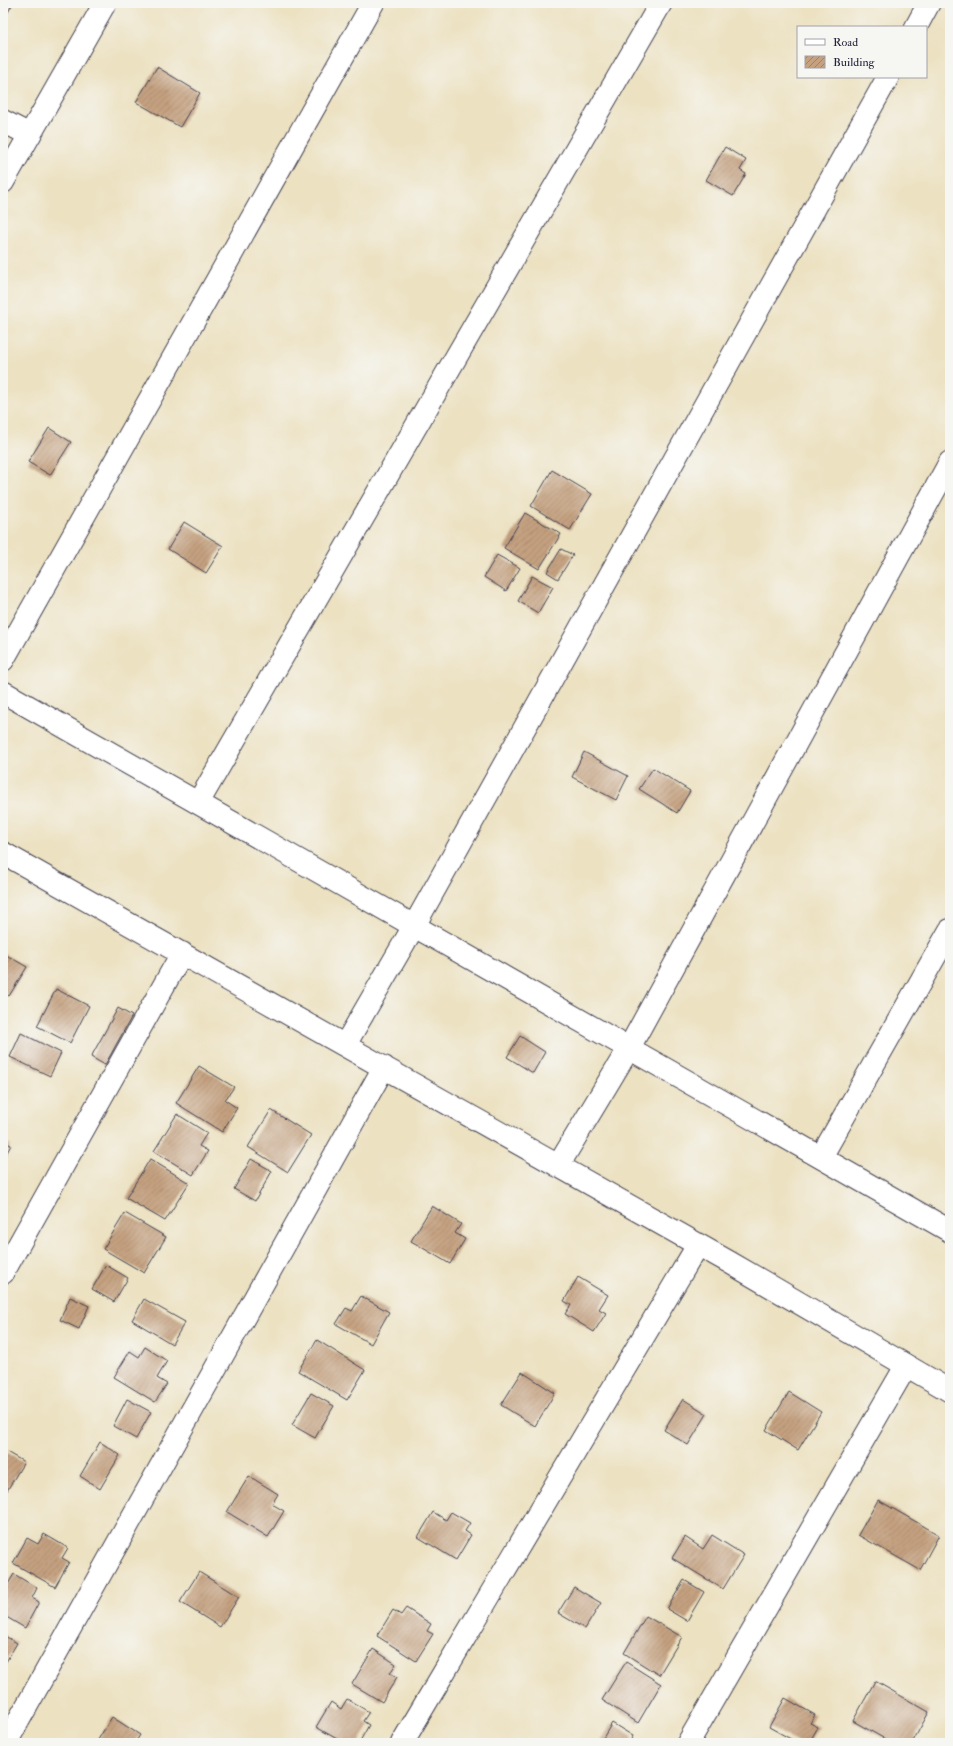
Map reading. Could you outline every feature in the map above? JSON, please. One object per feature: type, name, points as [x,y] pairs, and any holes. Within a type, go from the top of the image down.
[{"type":"street","points":[[3,182],[105,3]]},
{"type":"street","points":[[3,660],[373,3]]},
{"type":"street","points":[[198,803],[660,3]]},
{"type":"street","points":[[917,26],[929,3]]},
{"type":"street","points":[[345,1045],[414,926],[887,78]]},
{"type":"street","points":[[3,121],[30,135]]},
{"type":"street","points":[[558,1166],[629,1048],[950,462]]},
{"type":"street","points":[[3,692],[950,1231]]},
{"type":"street","points":[[3,853],[698,1245],[950,1391]]},
{"type":"street","points":[[821,1157],[950,930]]},
{"type":"street","points":[[3,1273],[182,953]]},
{"type":"street","points":[[6,1743],[384,1067]]},
{"type":"street","points":[[402,1743],[698,1245]]},
{"type":"street","points":[[688,1743],[906,1366]]},
{"type":"building","points":[[3,3],[12,5],[3,21]]},
{"type":"building","points":[[157,67],[200,93],[180,127],[136,102]]},
{"type":"building","points":[[725,147],[746,160],[740,170],[746,174],[733,196],[706,180]]},
{"type":"building","points":[[49,428],[71,442],[50,475],[28,462]]},
{"type":"building","points":[[552,470],[592,494],[570,530],[531,506]]},
{"type":"building","points":[[525,513],[561,534],[539,569],[504,548]]},
{"type":"building","points":[[184,522],[223,546],[206,573],[168,549]]},
{"type":"building","points":[[561,549],[573,555],[558,579],[547,572]]},
{"type":"building","points":[[497,555],[520,568],[506,591],[484,577]]},
{"type":"building","points":[[532,576],[553,587],[538,613],[518,601]]},
{"type":"building","points":[[584,752],[628,776],[616,800],[572,777]]},
{"type":"building","points":[[653,768],[690,791],[677,813],[639,789]]},
{"type":"building","points":[[3,953],[27,967],[9,996],[3,992]]},
{"type":"building","points":[[56,989],[89,1006],[70,1043],[37,1026]]},
{"type":"building","points":[[118,1008],[132,1016],[105,1065],[91,1057]]},
{"type":"building","points":[[21,1033],[61,1053],[50,1076],[10,1057]]},
{"type":"building","points":[[520,1036],[545,1052],[533,1073],[507,1057]]},
{"type":"building","points":[[199,1066],[234,1087],[225,1100],[237,1108],[222,1132],[176,1103]]},
{"type":"building","points":[[271,1110],[311,1135],[288,1172],[248,1147]]},
{"type":"building","points":[[177,1114],[207,1133],[199,1146],[208,1151],[193,1175],[154,1151]]},
{"type":"building","points":[[3,1141],[11,1145],[3,1160]]},
{"type":"building","points":[[150,1159],[189,1183],[165,1221],[126,1198]]},
{"type":"building","points":[[251,1159],[272,1171],[255,1201],[234,1189]]},
{"type":"building","points":[[432,1206],[461,1224],[455,1233],[465,1239],[450,1264],[411,1241]]},
{"type":"building","points":[[125,1213],[166,1237],[144,1273],[103,1249]]},
{"type":"building","points":[[106,1265],[128,1278],[114,1302],[92,1289]]},
{"type":"building","points":[[578,1277],[608,1295],[599,1309],[606,1313],[594,1332],[565,1314],[571,1305],[564,1301]]},
{"type":"building","points":[[361,1296],[389,1312],[371,1344],[336,1324],[346,1308],[352,1311]]},
{"type":"building","points":[[70,1297],[89,1306],[79,1329],[60,1320]]},
{"type":"building","points":[[144,1299],[185,1322],[172,1344],[132,1320]]},
{"type":"building","points":[[317,1340],[365,1370],[347,1400],[298,1371]]},
{"type":"building","points":[[145,1347],[167,1361],[157,1378],[167,1384],[155,1402],[114,1377],[130,1351],[139,1357]]},
{"type":"building","points":[[522,1372],[555,1393],[535,1426],[501,1405]]},
{"type":"building","points":[[789,1392],[821,1412],[798,1450],[766,1430]]},
{"type":"building","points":[[311,1393],[334,1406],[315,1438],[292,1425]]},
{"type":"building","points":[[127,1399],[151,1412],[136,1439],[113,1426]]},
{"type":"building","points":[[683,1399],[707,1414],[688,1445],[664,1430]]},
{"type":"building","points":[[100,1442],[120,1455],[100,1489],[80,1476]]},
{"type":"building","points":[[3,1450],[24,1462],[5,1494],[3,1493]]},
{"type":"building","points":[[249,1476],[278,1494],[272,1504],[284,1511],[268,1537],[227,1512]]},
{"type":"building","points":[[878,1500],[939,1535],[920,1570],[858,1535]]},
{"type":"building","points":[[433,1512],[446,1520],[451,1512],[470,1523],[465,1531],[471,1535],[456,1560],[418,1537]]},
{"type":"building","points":[[44,1534],[68,1548],[62,1558],[69,1562],[55,1587],[13,1563],[27,1538],[38,1544]]},
{"type":"building","points":[[712,1535],[744,1555],[723,1589],[672,1558],[685,1537],[703,1549]]},
{"type":"building","points":[[199,1572],[239,1597],[220,1627],[180,1602]]},
{"type":"building","points":[[14,1574],[37,1588],[32,1598],[39,1602],[25,1628],[3,1615],[3,1581],[8,1584]]},
{"type":"building","points":[[684,1580],[704,1592],[687,1621],[667,1609]]},
{"type":"building","points":[[574,1587],[601,1603],[585,1629],[558,1613]]},
{"type":"building","points":[[406,1608],[431,1624],[427,1631],[433,1634],[416,1661],[377,1636],[393,1610],[401,1615]]},
{"type":"building","points":[[646,1616],[682,1637],[659,1675],[624,1653]]},
{"type":"building","points":[[3,1635],[17,1643],[3,1667]]},
{"type":"building","points":[[373,1649],[396,1664],[390,1673],[397,1677],[382,1702],[352,1684]]},
{"type":"building","points":[[626,1662],[661,1684],[638,1723],[602,1700]]},
{"type":"building","points":[[875,1681],[929,1712],[912,1743],[892,1743],[853,1721]]},
{"type":"building","points":[[785,1698],[815,1715],[810,1723],[818,1727],[809,1743],[798,1743],[769,1727]]},
{"type":"building","points":[[347,1699],[369,1712],[363,1721],[369,1725],[359,1743],[344,1743],[316,1727],[331,1702],[341,1709]]},
{"type":"building","points":[[112,1717],[140,1735],[135,1743],[96,1743]]},
{"type":"building","points":[[612,1723],[633,1736],[629,1743],[600,1743]]}]
